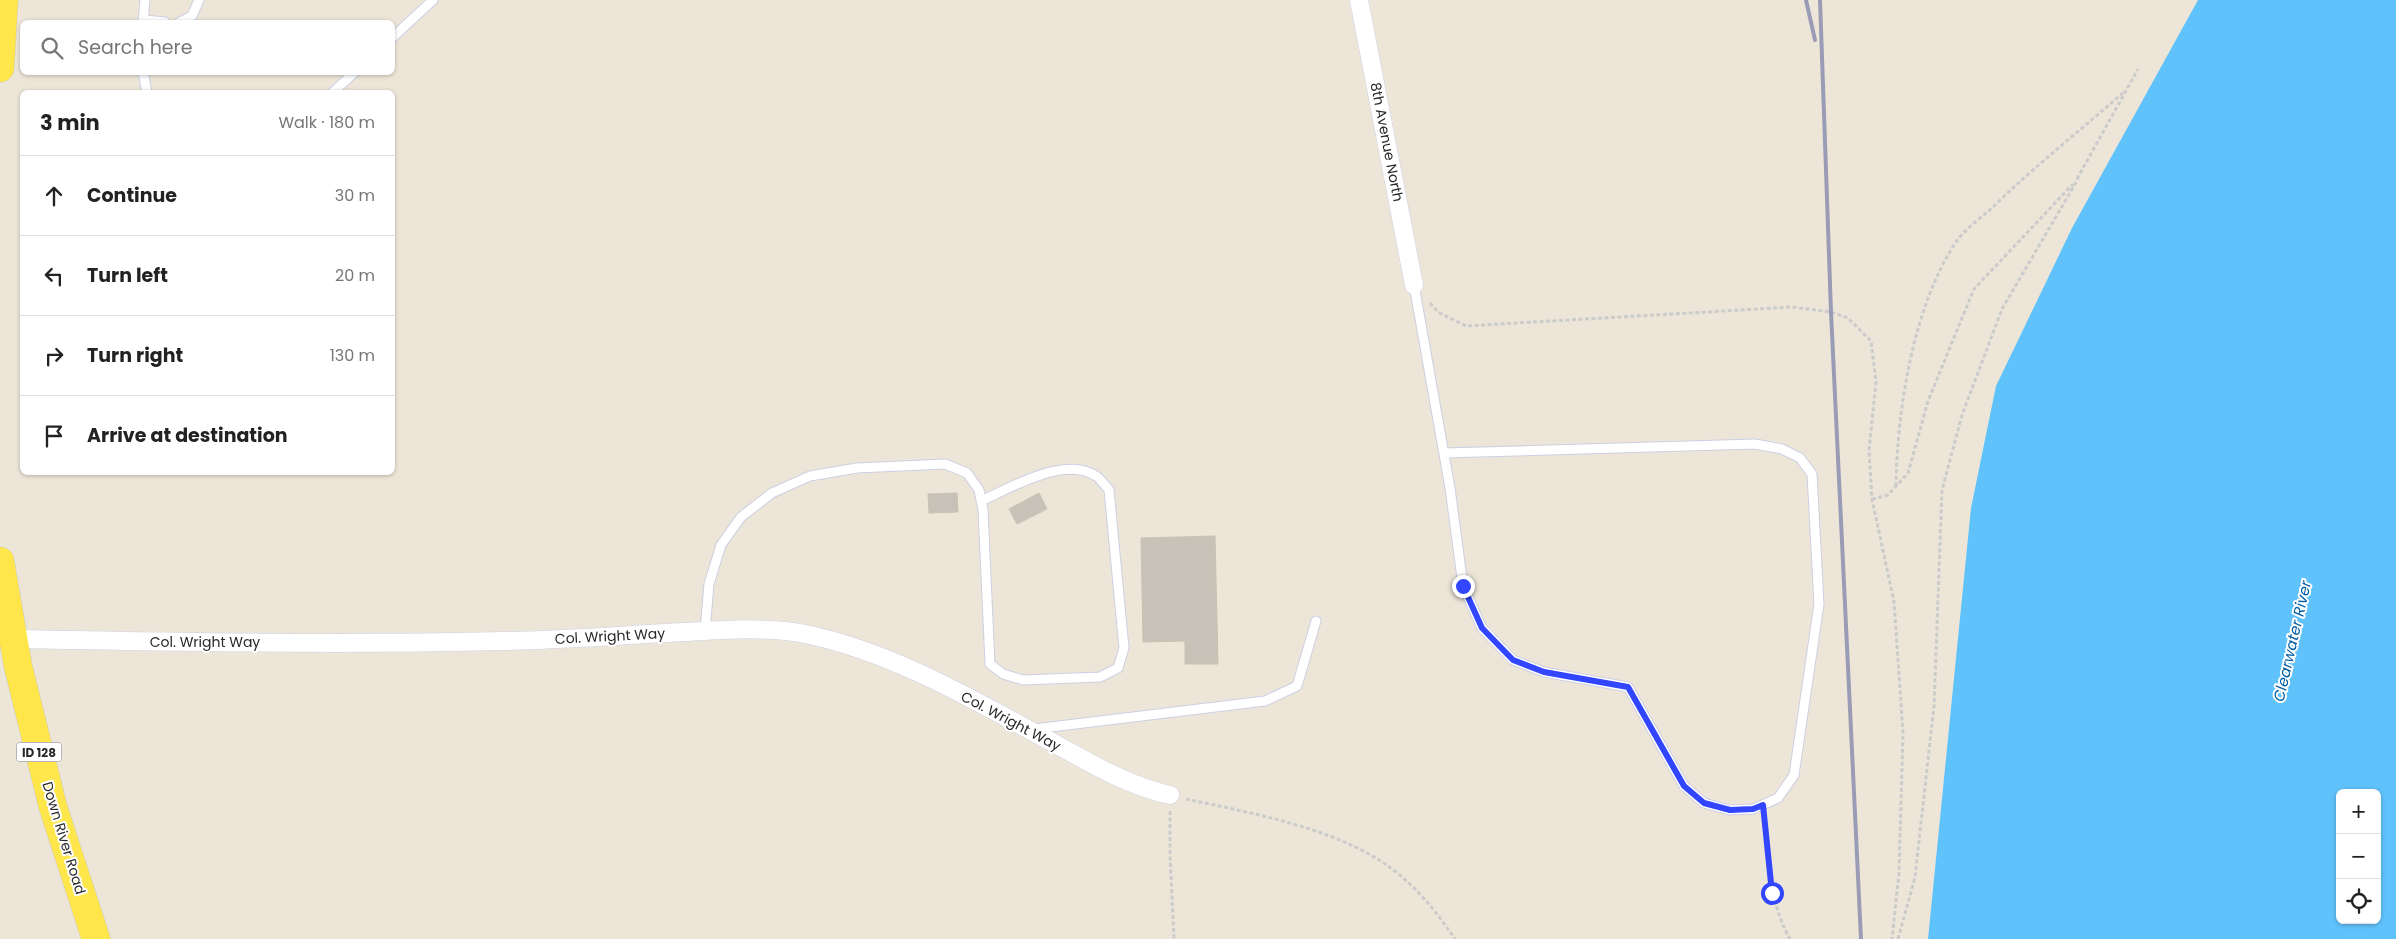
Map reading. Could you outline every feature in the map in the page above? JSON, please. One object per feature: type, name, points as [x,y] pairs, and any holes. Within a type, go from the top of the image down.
[{"type":"main road","points":[[0,68],[4,0]]},
{"type":"main road","name":"Down River Road","points":[[0,561],[18,666],[53,807],[96,939]]},
{"type":"street","name":"8th Avenue North","points":[[1359,0],[1414,285]]},
{"type":"street","name":"Col. Wright Way","points":[[13,639],[206,643],[507,641],[757,630],[806,634],[857,647],[927,677],[1101,768],[1158,793],[1170,795]]},
{"type":"lane","points":[[143,20],[145,0]]},
{"type":"lane","points":[[184,20],[192,16],[200,0]]},
{"type":"lane","points":[[395,35],[433,0]]},
{"type":"lane","points":[[144,75],[147,90]]},
{"type":"lane","points":[[335,90],[352,75]]},
{"type":"lane","points":[[1414,285],[1444,453],[1463,586],[1482,628],[1513,660],[1544,672],[1628,687],[1684,786],[1704,803],[1730,810],[1753,809],[1778,798],[1794,775],[1819,604],[1812,474],[1800,458],[1782,449],[1755,444],[1444,453]]},
{"type":"lane","points":[[705,631],[709,584],[721,545],[741,517],[772,494],[810,476],[857,468],[945,464],[967,473],[979,490],[990,664],[1003,674],[1023,680],[1100,677],[1118,668],[1124,648],[1109,490],[1095,476],[1074,469],[1041,474],[981,501]]},
{"type":"lane","points":[[1028,730],[1265,701],[1297,686],[1316,621]]},
{"type":"path","points":[[1898,939],[1915,877],[1934,706],[1942,490],[1962,415],[2002,309],[2078,179],[2138,69]]},
{"type":"path","points":[[1896,486],[1897,443],[1910,362],[1931,293],[1957,241],[2031,170],[2128,89]]},
{"type":"path","points":[[1872,499],[1888,495],[1908,473],[1928,400],[1974,289],[2078,179]]},
{"type":"path","points":[[1414,285],[1438,312],[1466,326],[1792,307],[1831,312],[1848,318],[1871,341],[1876,381],[1869,451],[1872,499],[1894,602],[1903,733],[1899,873],[1892,939]]},
{"type":"path","points":[[1174,939],[1170,854],[1170,795],[1329,834],[1366,852],[1403,877],[1437,913],[1455,939]]},
{"type":"path","points":[[1763,805],[1772,893],[1779,920],[1790,939]]},
{"type":"water","name":"Clearwater River","points":[[2198,0],[2396,0],[2396,939],[1928,939],[1971,508],[1996,386],[2072,228]]},
{"type":"building","points":[[957,493],[958,512],[929,513],[928,494]]},
{"type":"building","points":[[1039,493],[1047,509],[1017,524],[1009,509]]},
{"type":"building","points":[[1215,536],[1218,664],[1185,664],[1185,641],[1143,642],[1141,538]]},
{"type":"railway","points":[[1806,0],[1815,40]]},
{"type":"railway","points":[[1820,0],[1831,312],[1861,939]]},
{"type":"route","points":[[1463,586],[1482,628],[1513,660],[1544,672],[1628,687],[1661,749],[1684,786],[1704,803],[1730,810],[1753,809],[1763,805],[1772,893]]}]
